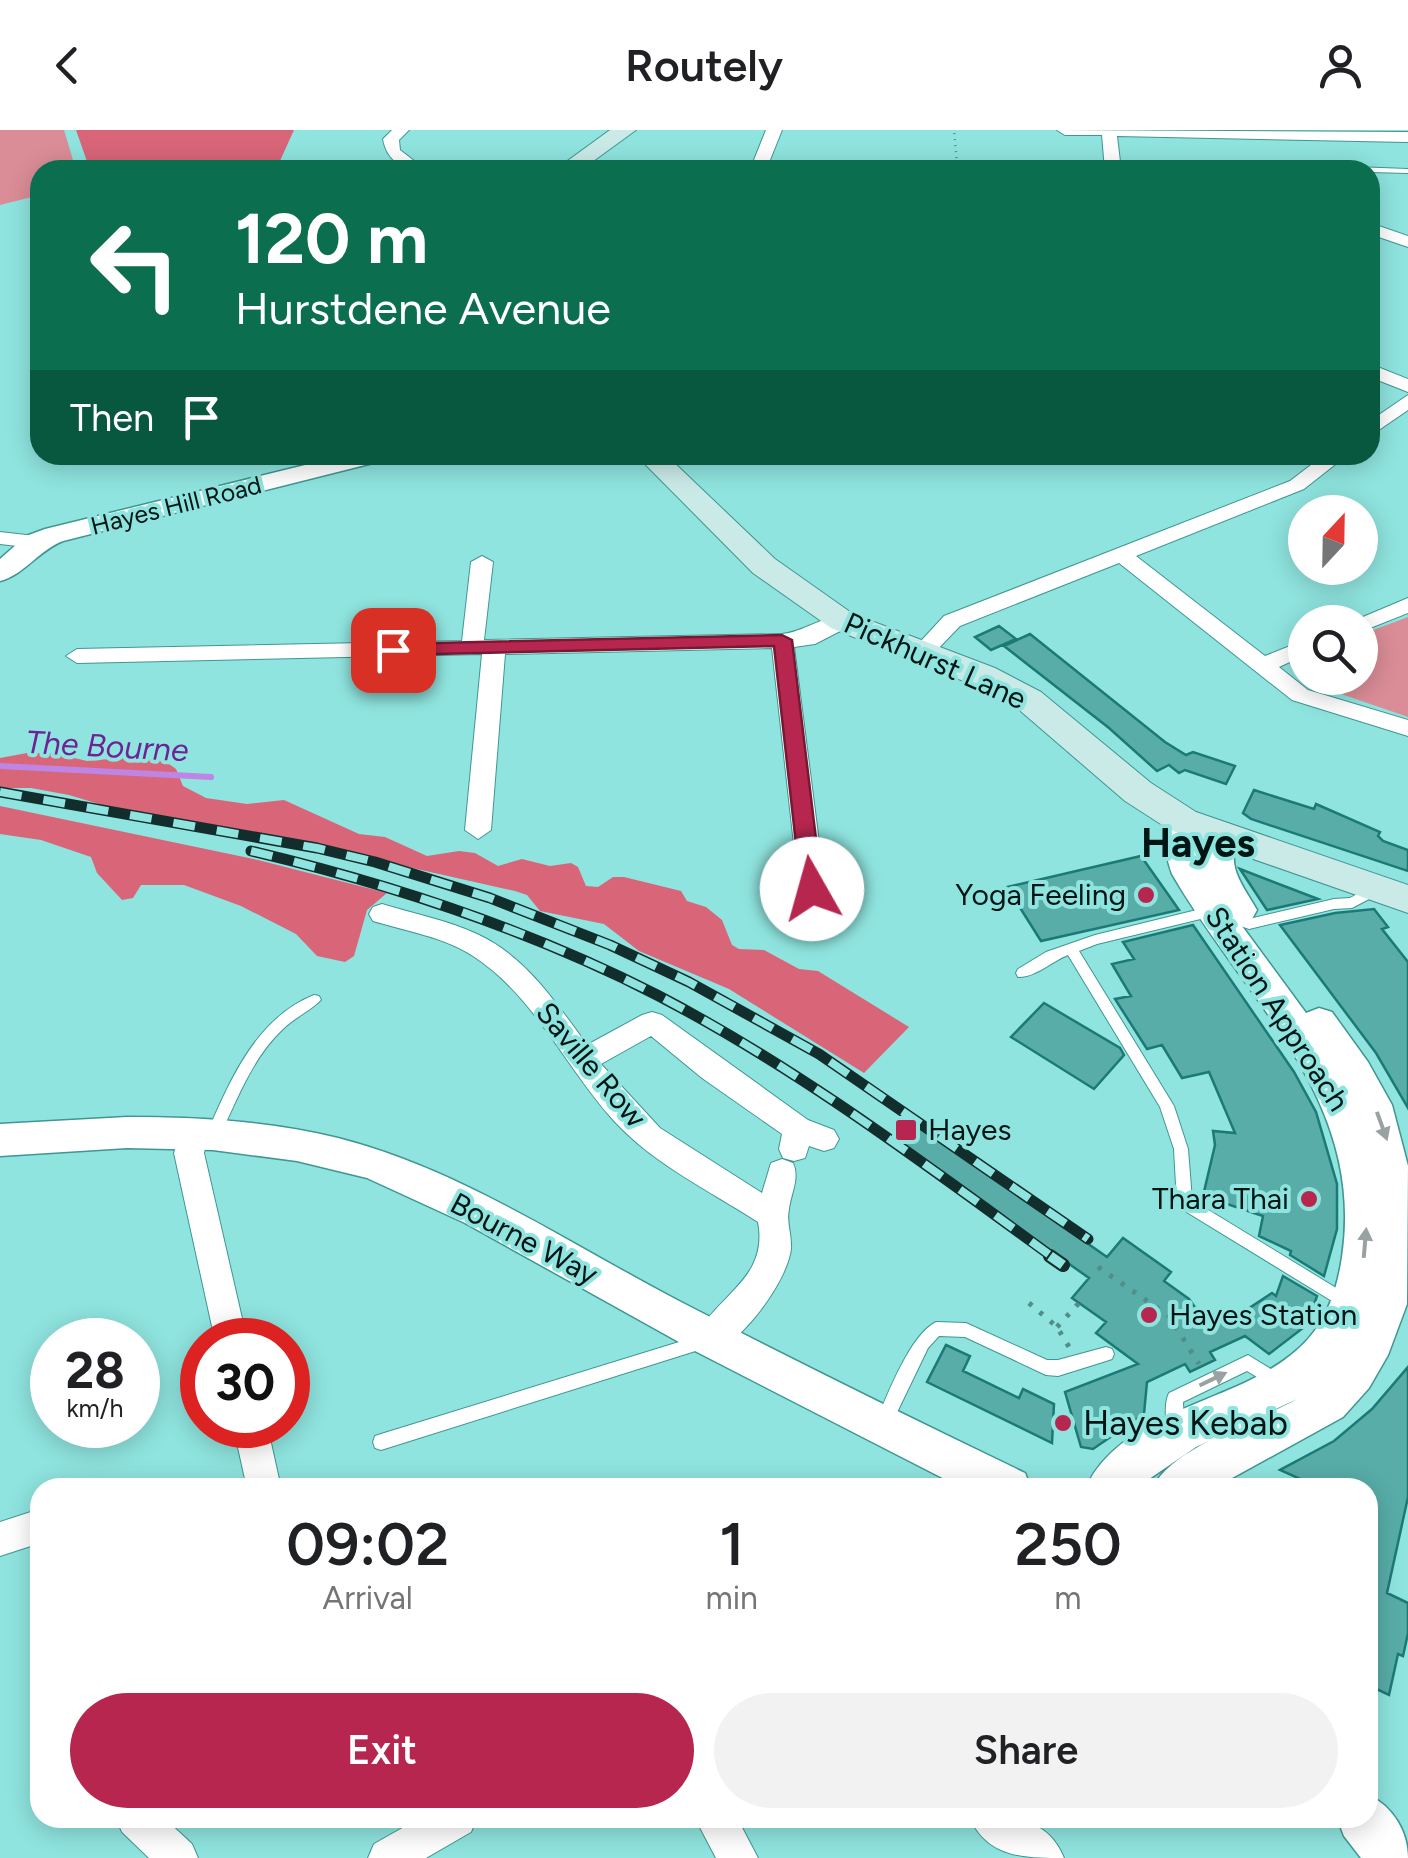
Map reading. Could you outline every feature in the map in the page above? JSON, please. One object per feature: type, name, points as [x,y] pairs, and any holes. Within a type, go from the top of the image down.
[{"type":"main road","points":[[581,160],[625,130]]},
{"type":"main road","name":"Pickhurst Lane","points":[[660,465],[764,566],[842,621],[983,676],[1029,700],[1138,792],[1183,820],[1408,899]]},
{"type":"street","points":[[385,130],[373,140],[404,160]]},
{"type":"street","points":[[393,152],[392,139],[402,130]]},
{"type":"street","points":[[763,160],[774,130]]},
{"type":"street","points":[[1065,130],[1318,131],[1408,136]]},
{"type":"street","points":[[1109,132],[1112,160]]},
{"type":"street","points":[[741,155],[751,160]]},
{"type":"street","points":[[1380,232],[1408,242]]},
{"type":"street","points":[[1380,374],[1408,386]]},
{"type":"street","points":[[1380,422],[1408,401]]},
{"type":"street","name":"Hayes Hill Road","points":[[35,542],[337,465]]},
{"type":"street","points":[[922,653],[952,621],[1297,485],[1324,465]]},
{"type":"street","points":[[0,538],[35,542]]},
{"type":"street","points":[[0,573],[35,542]]},
{"type":"street","points":[[1121,554],[1192,606],[1260,666],[1300,695],[1408,728]]},
{"type":"street","points":[[478,830],[482,562]]},
{"type":"street","points":[[1378,618],[1408,605]]},
{"type":"street","points":[[77,656],[806,639],[842,621]]},
{"type":"street","points":[[782,640],[812,889]]},
{"type":"street","points":[[1260,666],[1288,654]]},
{"type":"street","name":"Station Approach","points":[[1116,1478],[1122,1470],[1192,1465],[1296,1423],[1344,1390],[1376,1354],[1400,1312],[1404,1218],[1384,1130],[1354,1070],[1183,862],[1183,820]]},
{"type":"street","name":"Station Approach","points":[[1192,1465],[1328,1352],[1352,1306],[1365,1253],[1361,1157],[1348,1116],[1231,918],[1214,869],[1213,858],[1221,835]]},
{"type":"street","name":"Saville Row","points":[[382,914],[460,938],[495,958],[546,1009],[581,1061],[649,1136],[772,1215]]},
{"type":"street","points":[[581,1061],[652,1023],[800,1147],[772,1215],[779,1236],[777,1258],[711,1339]]},
{"type":"street","name":"Bourne Way","points":[[0,1140],[123,1133],[203,1134],[305,1146],[400,1175],[711,1339],[989,1478]]},
{"type":"street","points":[[203,1134],[188,1153],[226,1318]]},
{"type":"street","points":[[255,1448],[262,1478]]},
{"type":"street","points":[[0,1539],[30,1529]]},
{"type":"street","points":[[146,1828],[178,1858]]},
{"type":"street","points":[[388,1858],[440,1828]]},
{"type":"street","points":[[721,1828],[738,1858]]},
{"type":"street","points":[[1004,1828],[1044,1858]]},
{"type":"street","points":[[1370,1828],[1393,1858]]},
{"type":"lane","points":[[1380,170],[1408,171]]},
{"type":"lane","points":[[1023,974],[1070,948],[1231,918],[1352,904],[1364,896],[1369,885]]},
{"type":"lane","points":[[1070,948],[1167,1106],[1182,1149],[1185,1203],[1352,1306],[1363,1311],[1382,1298],[1400,1312]]},
{"type":"lane","points":[[203,1134],[269,1030],[294,1009],[314,1000]]},
{"type":"lane","points":[[882,1426],[922,1342],[936,1329],[966,1330],[1046,1367],[1106,1354]]},
{"type":"lane","points":[[381,1442],[711,1339]]},
{"type":"lane","points":[[1192,1465],[1175,1398],[1248,1363],[1283,1386]]},
{"type":"path","points":[[954,130],[956,160]]},
{"type":"path","points":[[1098,1267],[1168,1316],[1211,1380]]},
{"type":"path","points":[[1030,1303],[1057,1326],[1077,1362]]},
{"type":"path","points":[[1057,1326],[1080,1303]]},
{"type":"shaded area","points":[[0,130],[64,130],[73,160],[30,160],[30,198],[0,205]]},
{"type":"shaded area","points":[[76,130],[294,130],[280,160],[86,160]]},
{"type":"shaded area","points":[[1408,617],[1408,717],[1344,695],[1378,695],[1378,628]]},
{"type":"shaded area","points":[[53,753],[87,761],[131,757],[166,762],[176,769],[183,786],[206,798],[247,804],[284,800],[359,834],[385,837],[427,856],[459,851],[475,853],[498,866],[522,859],[550,866],[571,863],[578,867],[586,886],[598,887],[613,877],[624,877],[681,891],[687,901],[706,907],[722,920],[732,945],[764,950],[799,969],[818,971],[909,1027],[864,1073],[729,989],[639,951],[604,924],[540,911],[527,895],[515,891],[306,844],[135,815],[69,795],[31,788],[0,788],[0,758]]},
{"type":"shaded area","points":[[0,806],[258,860],[387,893],[367,910],[354,956],[345,962],[317,956],[296,934],[241,906],[184,885],[141,885],[133,898],[122,900],[97,873],[91,857],[41,840],[0,834]]},
{"type":"building","points":[[999,626],[1016,639],[991,650],[975,637]]},
{"type":"building","points":[[1030,634],[1165,742],[1186,755],[1193,752],[1235,766],[1226,784],[1185,770],[1179,773],[1169,765],[1157,771],[1004,646]]},
{"type":"building","points":[[1254,790],[1314,809],[1316,804],[1380,832],[1378,836],[1383,841],[1408,850],[1408,871],[1251,819],[1243,813]]},
{"type":"building","points":[[1141,856],[1179,910],[1041,941],[1007,887]]},
{"type":"building","points":[[1240,869],[1318,899],[1267,910]]},
{"type":"building","points":[[1374,909],[1388,927],[1382,929],[1408,962],[1408,1108],[1376,1053],[1280,925]]},
{"type":"building","points":[[1193,925],[1294,1072],[1316,1112],[1337,1184],[1337,1229],[1324,1276],[1290,1255],[1291,1251],[1259,1236],[1263,1216],[1203,1196],[1215,1145],[1213,1131],[1235,1133],[1209,1072],[1182,1078],[1162,1045],[1147,1049],[1115,999],[1131,996],[1112,964],[1134,959],[1123,942]]},
{"type":"building","points":[[1044,1003],[1120,1048],[1124,1055],[1094,1089],[1011,1037]]},
{"type":"building","points":[[913,1121],[1107,1257],[1123,1238],[1171,1272],[1164,1281],[1189,1299],[1204,1320],[1224,1311],[1231,1320],[1272,1293],[1276,1296],[1283,1276],[1317,1296],[1318,1304],[1303,1328],[1269,1354],[1245,1336],[1210,1352],[1215,1360],[1190,1372],[1185,1364],[1147,1382],[1144,1414],[1093,1449],[1081,1447],[1065,1392],[1138,1364],[1096,1333],[1106,1322],[1072,1298],[1089,1278],[893,1139]]},
{"type":"building","points":[[946,1345],[970,1356],[963,1371],[1019,1398],[1023,1389],[1054,1404],[1052,1443],[927,1382]]},
{"type":"building","points":[[1408,1367],[1408,1497],[1387,1593],[1408,1603],[1408,1633],[1403,1656],[1398,1654],[1389,1695],[1378,1690],[1378,1478],[1298,1478],[1280,1470],[1334,1441],[1372,1409]]},
{"type":"waterway","name":"The Bourne","points":[[0,766],[211,777]]},
{"type":"railway","points":[[0,792],[317,848],[375,862],[490,898],[610,945],[689,982],[819,1054],[1088,1239]]},
{"type":"railway","points":[[251,851],[355,878],[509,929],[657,995],[811,1086],[1054,1258]]},
{"type":"railway","points":[[1050,1256],[1063,1265]]},
{"type":"place","name":"Yoga Feeling","points":[[1146,895]]},
{"type":"place","name":"Hayes","points":[[906,1130]]},
{"type":"place","name":"Thara Thai","points":[[1309,1199]]},
{"type":"place","name":"Hayes Station","points":[[1149,1315]]},
{"type":"place","name":"Hayes Kebab","points":[[1063,1423]]},
{"type":"district","name":"Hayes","points":[[1198,843]]},
{"type":"route","points":[[393,650],[782,640],[812,889]]}]
